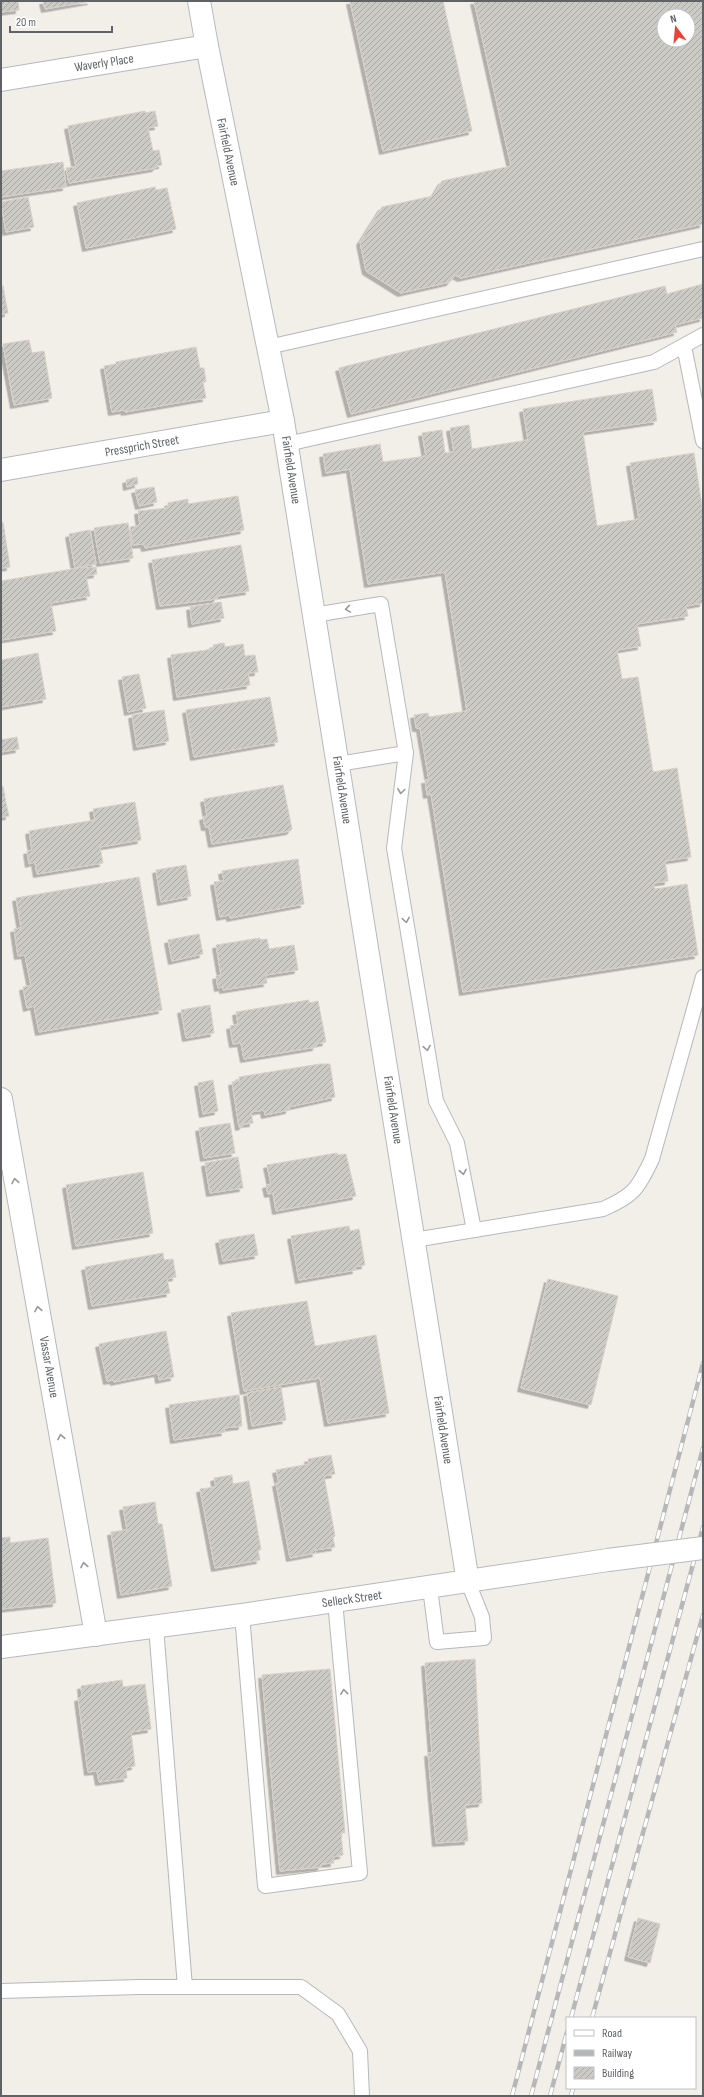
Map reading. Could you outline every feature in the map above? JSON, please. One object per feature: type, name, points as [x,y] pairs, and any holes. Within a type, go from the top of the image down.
[{"type":"main road","name":"Fairfield Avenue","points":[[199,1],[206,46],[287,444],[468,1582]]},
{"type":"main road","name":"Waverly Place","points":[[1,80],[206,46]]},
{"type":"main road","name":"Pressprich Street","points":[[1,470],[283,421]]},
{"type":"main road","name":"Vassar Avenue","points":[[1,1099],[96,1635]]},
{"type":"main road","name":"Selleck Street","points":[[1,1647],[242,1615],[430,1588],[608,1560],[703,1548]]},
{"type":"lane","points":[[268,347],[703,249]]},
{"type":"lane","points":[[287,444],[654,362],[703,335]]},
{"type":"lane","points":[[684,346],[703,441]]},
{"type":"lane","points":[[314,615],[381,604],[406,753],[394,848],[436,1101],[457,1143],[474,1230]]},
{"type":"lane","points":[[338,764],[406,753]]},
{"type":"lane","points":[[414,1240],[603,1209],[624,1200],[640,1184],[652,1160],[703,978]]},
{"type":"lane","points":[[430,1588],[437,1642],[484,1638],[482,1617],[468,1582]]},
{"type":"lane","points":[[242,1615],[265,1886],[360,1873],[335,1601]]},
{"type":"lane","points":[[156,1627],[185,1987]]},
{"type":"lane","points":[[1,1991],[185,1987],[301,1987],[338,2014],[360,2051],[362,2096]]},
{"type":"building","points":[[1,1],[18,1],[19,10],[1,12]]},
{"type":"building","points":[[43,1],[91,1],[45,9]]},
{"type":"building","points":[[350,1],[443,1],[472,131],[383,151]]},
{"type":"building","points":[[474,1],[703,1],[703,224],[461,278],[455,275],[450,282],[401,293],[366,271],[360,242],[382,207],[433,196],[442,181],[511,166]]},
{"type":"building","points":[[145,111],[145,113],[155,111],[158,126],[148,128],[153,151],[159,150],[162,165],[156,166],[156,168],[69,183],[66,168],[76,167],[68,126]]},
{"type":"building","points":[[63,162],[66,187],[1,197],[1,171]]},
{"type":"building","points":[[155,187],[156,190],[167,188],[176,229],[86,248],[77,203]]},
{"type":"building","points":[[28,197],[34,227],[6,232],[1,202]]},
{"type":"building","points":[[703,284],[703,318],[675,325],[677,332],[351,414],[339,368],[665,286],[667,294]]},
{"type":"building","points":[[1,286],[3,286],[8,313],[1,314]]},
{"type":"building","points":[[29,340],[32,353],[44,351],[52,398],[14,405],[3,344]]},
{"type":"building","points":[[196,347],[200,368],[204,368],[206,382],[203,382],[206,398],[125,412],[124,410],[112,412],[104,366],[116,364],[116,362]]},
{"type":"building","points":[[652,389],[657,421],[583,432],[597,526],[639,519],[630,463],[694,453],[703,513],[703,603],[686,606],[688,616],[637,624],[641,646],[617,650],[622,679],[638,677],[653,772],[677,768],[691,857],[665,861],[668,881],[654,883],[655,889],[687,884],[698,955],[463,992],[431,794],[427,795],[425,780],[429,780],[420,728],[416,728],[414,715],[428,713],[429,717],[467,711],[445,572],[368,584],[350,469],[326,473],[323,454],[380,444],[383,462],[426,456],[422,433],[442,430],[445,453],[454,452],[450,428],[469,425],[472,449],[528,440],[523,409]]},
{"type":"building","points":[[137,477],[138,484],[127,487],[126,480]]},
{"type":"building","points":[[154,487],[157,502],[139,506],[135,490]]},
{"type":"building","points":[[238,496],[244,530],[145,548],[144,544],[133,545],[130,527],[140,525],[138,511],[168,508],[168,503],[188,499],[188,504]]},
{"type":"building","points":[[3,522],[10,567],[1,568],[1,523]]},
{"type":"building","points":[[128,523],[133,558],[100,563],[94,528]]},
{"type":"building","points":[[90,530],[96,564],[75,568],[69,534]]},
{"type":"building","points":[[241,545],[249,591],[217,596],[217,599],[160,606],[152,560]]},
{"type":"building","points":[[84,567],[96,567],[97,574],[86,576],[90,596],[51,603],[56,631],[1,640],[1,581]]},
{"type":"building","points":[[221,602],[224,618],[192,624],[190,607]]},
{"type":"building","points":[[224,643],[225,647],[243,644],[245,656],[255,655],[258,672],[248,673],[250,685],[177,697],[171,655],[214,649],[213,645]]},
{"type":"building","points":[[38,653],[46,699],[1,707],[1,660]]},
{"type":"building","points":[[139,674],[146,708],[128,712],[122,677]]},
{"type":"building","points":[[270,697],[278,742],[194,757],[186,710]]},
{"type":"building","points":[[164,710],[169,741],[137,747],[132,715]]},
{"type":"building","points":[[17,737],[19,749],[1,752],[1,740]]},
{"type":"building","points":[[283,785],[292,829],[290,831],[212,844],[209,827],[205,827],[203,817],[207,816],[204,799]]},
{"type":"building","points":[[3,786],[6,803],[1,803],[1,787]]},
{"type":"building","points":[[135,802],[141,840],[100,847],[103,863],[37,874],[35,862],[29,864],[27,851],[32,850],[29,831],[95,820],[93,809]]},
{"type":"building","points":[[6,803],[9,816],[1,817],[1,804]]},
{"type":"building","points":[[298,859],[304,904],[230,918],[230,915],[220,917],[214,882],[224,881],[222,871]]},
{"type":"building","points":[[186,865],[191,896],[161,902],[156,870]]},
{"type":"building","points":[[139,877],[162,1010],[39,1032],[34,1006],[27,1008],[23,987],[31,986],[25,955],[18,956],[14,929],[21,928],[16,898]]},
{"type":"building","points":[[199,934],[203,954],[172,961],[168,940]]},
{"type":"building","points":[[260,938],[260,940],[267,939],[269,949],[294,945],[298,970],[266,975],[267,983],[223,990],[223,987],[218,988],[216,976],[221,975],[216,945]]},
{"type":"building","points":[[309,1000],[309,1003],[318,1001],[326,1042],[316,1044],[316,1047],[244,1059],[241,1043],[233,1044],[230,1026],[238,1024],[236,1012]]},
{"type":"building","points":[[210,1005],[214,1033],[186,1038],[181,1010]]},
{"type":"building","points":[[320,1064],[330,1064],[335,1097],[289,1107],[289,1110],[265,1115],[264,1110],[251,1112],[253,1123],[243,1124],[243,1126],[239,1127],[232,1082],[240,1081],[239,1077]]},
{"type":"building","points":[[213,1080],[218,1111],[203,1114],[198,1083]]},
{"type":"building","points":[[230,1123],[235,1153],[204,1158],[199,1128]]},
{"type":"building","points":[[337,1153],[337,1155],[346,1154],[356,1196],[276,1211],[273,1193],[268,1194],[266,1185],[271,1184],[267,1165]]},
{"type":"building","points":[[238,1157],[243,1188],[210,1193],[205,1163]]},
{"type":"building","points":[[143,1172],[153,1233],[76,1246],[66,1185]]},
{"type":"building","points":[[349,1226],[350,1231],[359,1229],[365,1265],[355,1267],[356,1270],[299,1280],[291,1236]]},
{"type":"building","points":[[254,1234],[258,1255],[223,1261],[219,1240]]},
{"type":"building","points":[[163,1253],[164,1260],[173,1259],[176,1277],[167,1279],[170,1293],[92,1306],[85,1267]]},
{"type":"building","points":[[548,1279],[618,1296],[591,1405],[521,1388]]},
{"type":"building","points":[[307,1301],[315,1346],[376,1335],[389,1413],[328,1423],[320,1378],[244,1391],[231,1313]]},
{"type":"building","points":[[166,1331],[174,1377],[159,1380],[158,1373],[114,1382],[114,1380],[107,1381],[99,1344]]},
{"type":"building","points":[[281,1387],[286,1420],[252,1426],[247,1393]]},
{"type":"building","points":[[239,1395],[242,1426],[224,1428],[225,1432],[174,1440],[169,1405]]},
{"type":"building","points":[[331,1455],[335,1474],[324,1476],[335,1536],[333,1538],[335,1547],[315,1550],[316,1553],[290,1558],[276,1483],[279,1483],[276,1470],[309,1464],[308,1459]]},
{"type":"building","points":[[232,1475],[233,1484],[249,1481],[261,1550],[258,1550],[260,1560],[215,1568],[200,1489],[216,1487],[214,1478]]},
{"type":"building","points":[[155,1502],[158,1524],[162,1524],[172,1586],[121,1595],[111,1532],[127,1530],[123,1507]]},
{"type":"building","points":[[10,1537],[10,1543],[48,1538],[56,1603],[1,1609],[1,1538]]},
{"type":"building","points":[[475,1659],[482,1803],[465,1805],[468,1841],[436,1843],[428,1753],[432,1753],[425,1663]]},
{"type":"building","points":[[330,1669],[345,1833],[341,1833],[343,1855],[333,1857],[334,1863],[321,1864],[321,1867],[280,1871],[262,1675]]},
{"type":"building","points":[[122,1680],[123,1687],[145,1684],[151,1729],[131,1732],[135,1766],[126,1768],[127,1778],[99,1782],[97,1771],[88,1772],[78,1698],[82,1697],[81,1686]]},
{"type":"building","points":[[638,1918],[660,1924],[650,1963],[628,1957]]},
{"type":"railway","points":[[512,2096],[703,1363]]},
{"type":"railway","points":[[531,2096],[703,1448]]},
{"type":"railway","points":[[571,2017],[703,1527]]},
{"type":"railway","points":[[592,2017],[703,1615]]},
{"type":"railway","points":[[550,2096],[566,2036]]},
{"type":"railway","points":[[571,2096],[573,2089]]}]
